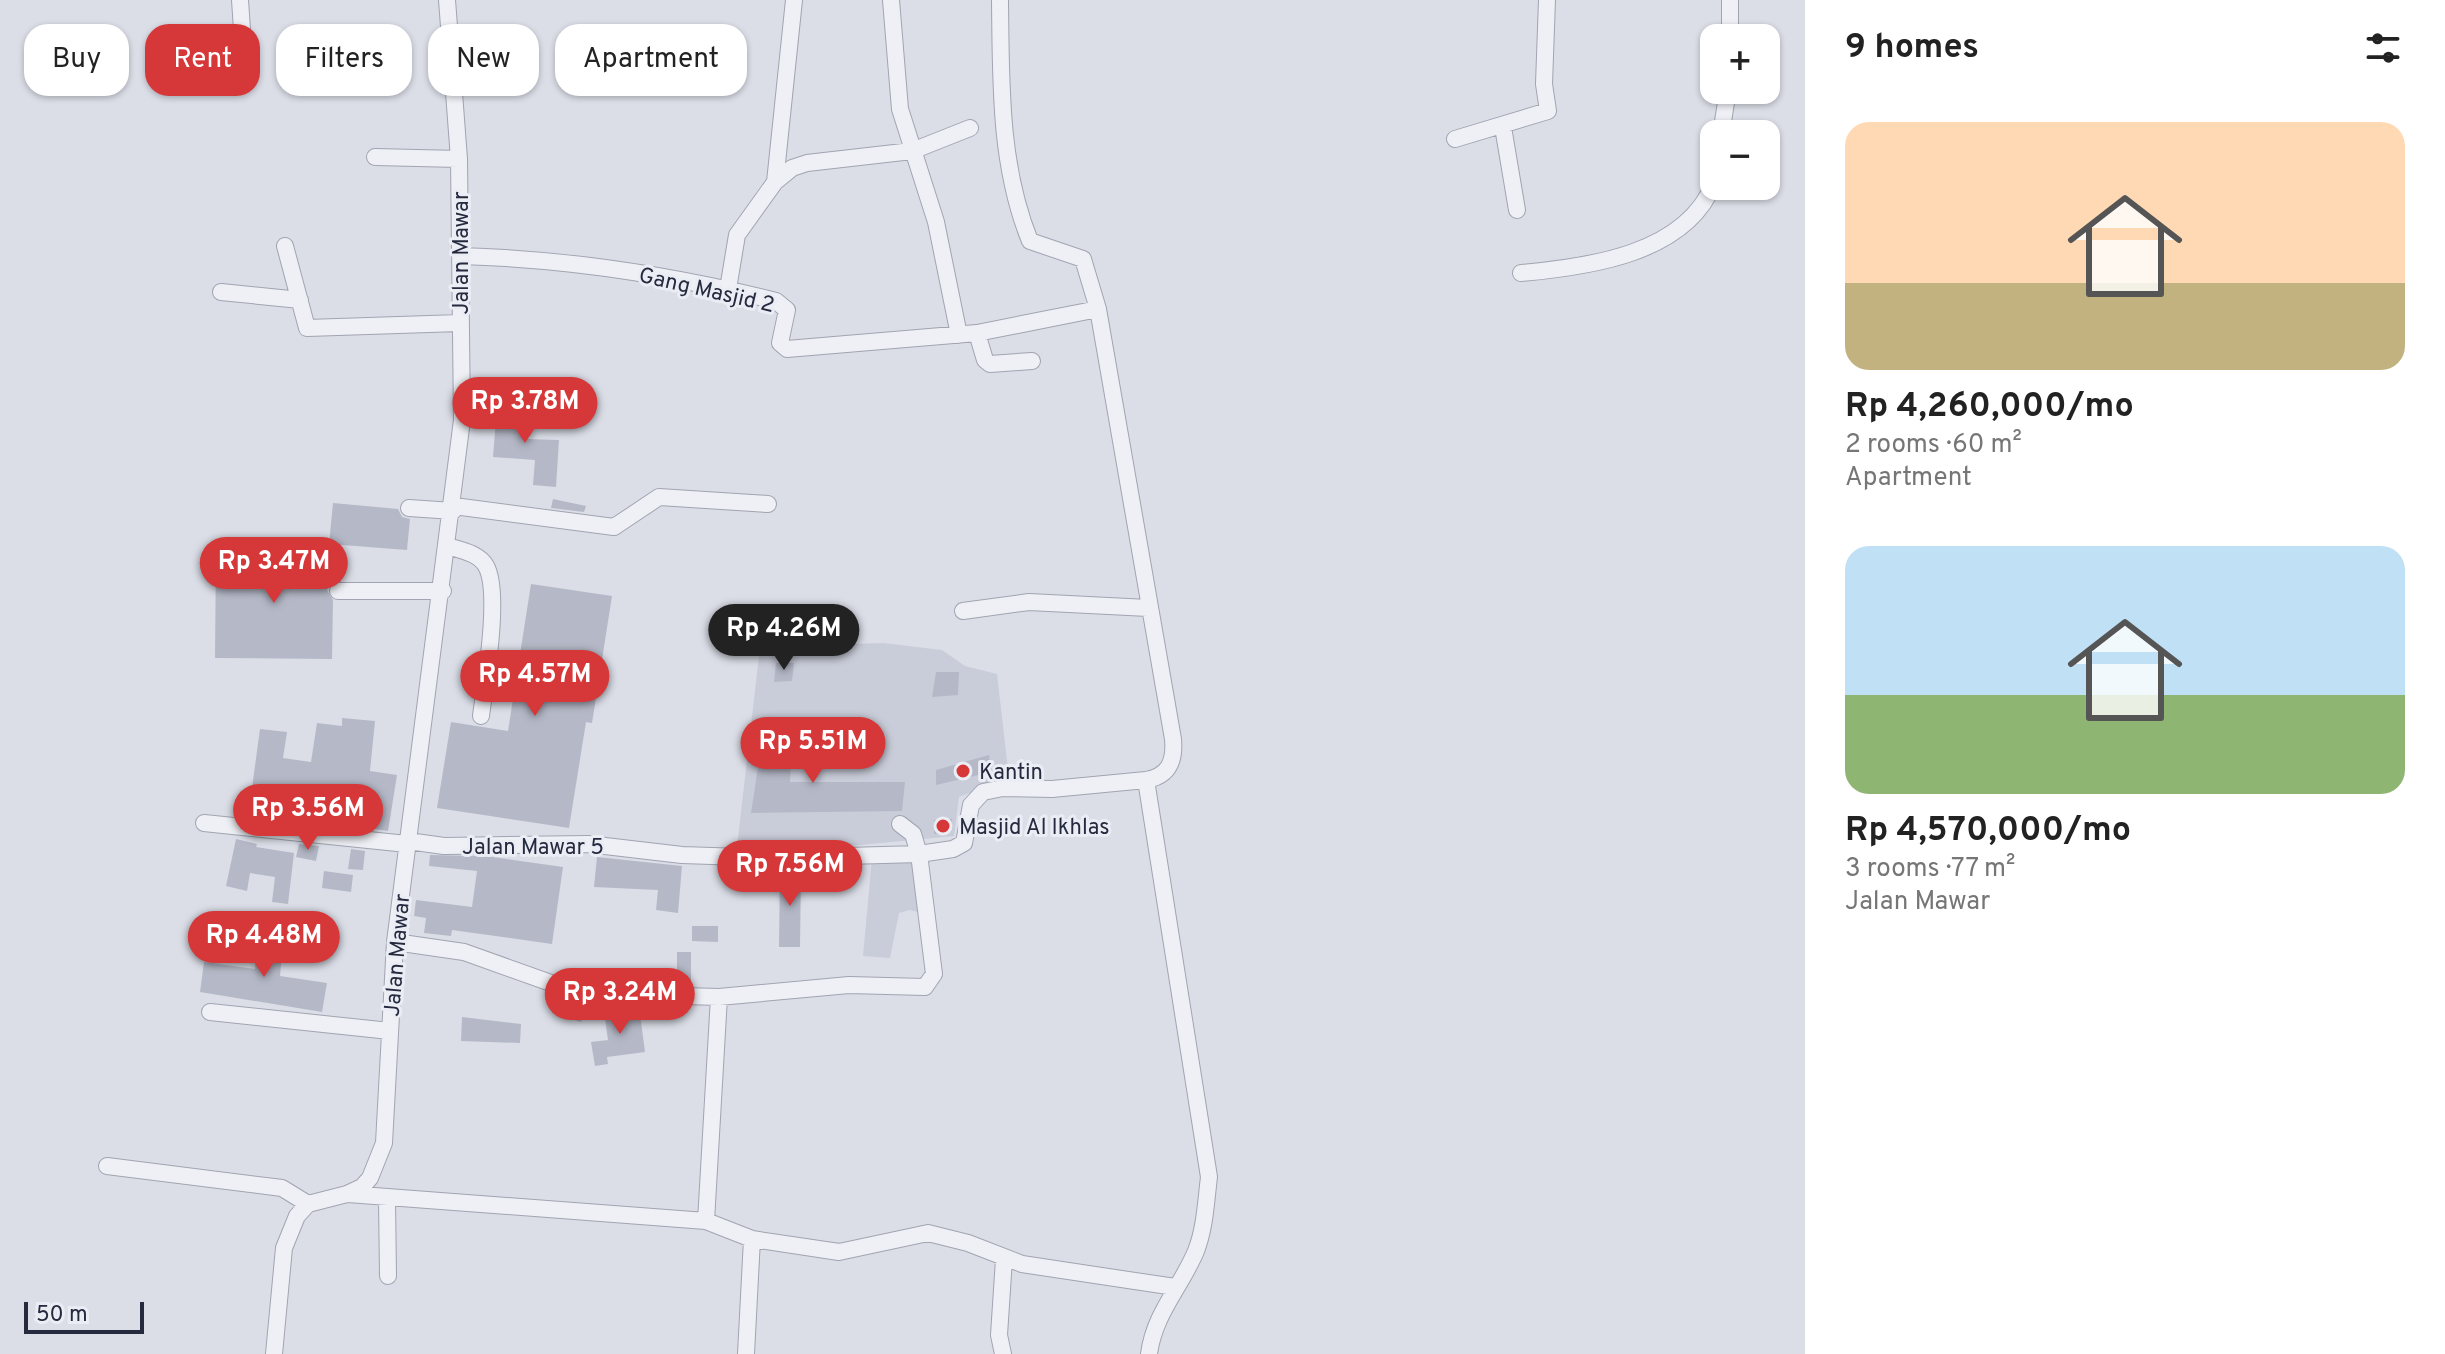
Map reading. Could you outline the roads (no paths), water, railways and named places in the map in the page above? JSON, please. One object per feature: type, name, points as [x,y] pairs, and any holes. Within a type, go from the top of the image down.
[{"type":"street","points":[[240,0],[242,24]]},
{"type":"street","name":"Jalan Mawar","points":[[347,1194],[370,1178],[384,1143],[395,942],[443,591],[462,420],[459,159],[447,0]]},
{"type":"street","points":[[775,182],[794,0]]},
{"type":"street","points":[[891,0],[900,109],[936,222],[955,299],[959,335]]},
{"type":"street","points":[[1000,0],[1001,106],[1009,169],[1028,238],[1034,244],[1083,259],[1098,309],[1174,755],[1169,768],[1159,778],[1146,780],[1209,1177],[1205,1219],[1196,1252],[1155,1325],[1149,1354]]},
{"type":"street","points":[[1455,139],[1548,111],[1544,84],[1547,0]]},
{"type":"street","points":[[1730,0],[1730,24]]},
{"type":"street","points":[[1503,127],[1517,210]]},
{"type":"street","points":[[728,289],[737,235],[775,182],[792,168],[807,163],[912,151],[970,128]]},
{"type":"street","points":[[375,157],[459,159]]},
{"type":"street","points":[[1521,273],[1587,263],[1656,242],[1689,224],[1704,200]]},
{"type":"street","points":[[285,246],[305,324],[313,329],[460,323]]},
{"type":"street","name":"Gang Masjid 2","points":[[461,256],[538,258],[728,289],[783,303],[787,310],[780,343],[787,349],[977,333],[1098,309]]},
{"type":"street","points":[[221,292],[300,300]]},
{"type":"street","points":[[977,333],[985,360],[990,364],[1032,361]]},
{"type":"street","points":[[409,508],[453,509],[614,527],[659,497],[768,504]]},
{"type":"street","points":[[447,546],[479,558],[487,567],[491,636],[481,716]]},
{"type":"street","points":[[338,591],[443,591]]},
{"type":"street","points":[[963,611],[1029,602],[1148,608]]},
{"type":"street","name":"Jalan Mawar 5","points":[[204,823],[444,846],[576,843],[682,855],[819,849],[919,854],[953,849],[964,843],[971,805],[983,792],[1003,788],[1052,789],[1146,780]]},
{"type":"street","points":[[395,942],[464,952],[579,993],[719,997],[849,985],[930,985],[934,974],[919,854],[913,834],[900,824]]},
{"type":"street","points":[[706,1221],[719,997]]},
{"type":"street","points":[[210,1012],[390,1031]]},
{"type":"street","points":[[107,1166],[282,1188],[308,1204]]},
{"type":"street","points":[[274,1354],[284,1248],[297,1216],[308,1204],[347,1194],[706,1221],[752,1239],[839,1252],[928,1233],[968,1243],[1004,1259],[1050,1270],[1175,1287]]},
{"type":"street","points":[[387,1199],[388,1276]]},
{"type":"street","points":[[746,1354],[752,1239]]},
{"type":"street","points":[[1003,1354],[999,1335],[1004,1259]]},
{"type":"place","name":"Kantin","points":[[963,771]]},
{"type":"place","name":"Masjid Al Ikhlas","points":[[943,826]]}]
